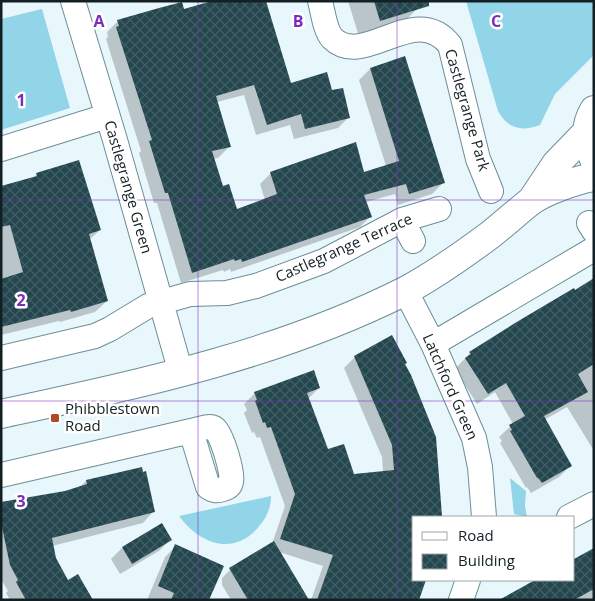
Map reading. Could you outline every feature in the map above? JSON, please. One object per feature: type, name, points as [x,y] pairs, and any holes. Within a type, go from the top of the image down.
[{"type":"street","name":"Castlegrange Park","points":[[320,1],[328,32],[332,38],[348,46],[359,46],[408,29],[428,28],[442,34],[450,45],[478,159],[491,191]]},
{"type":"street","name":"Castlegrange Green","points":[[80,3],[107,116],[181,373]]},
{"type":"street","points":[[1,149],[107,116]]},
{"type":"street","points":[[590,121],[588,147],[594,159]]},
{"type":"street","points":[[532,200],[556,164],[590,121]]},
{"type":"street","points":[[1,414],[181,373],[295,338],[356,314],[432,276],[468,252],[532,200],[568,184],[594,177]]},
{"type":"street","name":"Castlegrange Terrace","points":[[1,358],[95,336],[148,306],[161,302],[202,292],[227,293],[264,283],[324,261],[402,220],[439,209]]},
{"type":"street","points":[[402,220],[413,241]]},
{"type":"street","points":[[433,344],[594,249]]},
{"type":"street","name":"Latchford Green","points":[[405,290],[433,344],[474,438],[480,467],[484,516]]},
{"type":"street","points":[[1,475],[191,431]]},
{"type":"street","points":[[571,516],[594,504]]},
{"type":"street","points":[[461,600],[468,581]]},
{"type":"shaded area","points":[[466,1],[594,1],[594,55],[555,94],[540,125],[527,128],[516,127],[506,122],[498,111]]},
{"type":"shaded area","points":[[42,9],[70,108],[1,130],[1,19]]},
{"type":"shaded area","points":[[510,478],[526,491],[527,516],[514,514]]},
{"type":"shaded area","points":[[271,496],[268,512],[260,525],[250,535],[240,541],[229,544],[208,540],[197,534],[179,516]]},
{"type":"building","points":[[212,1],[266,1],[291,83],[327,72],[332,90],[343,88],[350,118],[305,129],[301,114],[267,125],[254,85],[216,96],[231,147],[212,151],[223,186],[229,184],[237,209],[277,194],[270,172],[356,142],[364,172],[399,161],[370,68],[405,56],[445,183],[409,194],[406,184],[364,195],[372,217],[242,262],[241,259],[235,261],[234,259],[192,273],[168,193],[165,193],[149,141],[152,140],[116,27],[119,26],[117,20],[159,8],[182,2],[184,9]]},
{"type":"building","points":[[374,1],[429,1],[429,6],[380,21]]},
{"type":"building","points":[[79,160],[101,230],[89,234],[108,301],[71,312],[70,310],[1,327],[1,279],[23,272],[10,225],[1,227],[1,186],[37,176],[36,173]]},
{"type":"building","points":[[594,278],[594,364],[578,374],[588,392],[544,416],[572,466],[542,483],[537,478],[510,431],[512,430],[509,425],[525,416],[506,383],[488,394],[465,358],[471,354],[469,352],[515,323]]},
{"type":"building","points":[[392,335],[407,363],[405,364],[436,437],[442,516],[412,516],[412,581],[426,581],[419,600],[317,600],[333,555],[280,539],[295,494],[271,427],[267,428],[265,422],[263,423],[255,401],[257,400],[254,392],[314,370],[320,388],[307,393],[328,449],[344,444],[354,474],[394,470],[392,445],[354,356]]},
{"type":"building","points":[[142,467],[143,472],[146,471],[155,512],[52,538],[56,558],[68,580],[78,574],[93,600],[26,600],[16,582],[18,580],[10,565],[1,522],[1,502],[65,491],[87,484],[86,480]]},
{"type":"building","points":[[162,523],[172,540],[132,564],[122,547]]},
{"type":"building","points":[[274,541],[309,600],[248,600],[229,568]]},
{"type":"building","points":[[175,544],[224,566],[209,600],[171,600],[174,593],[158,586]]},
{"type":"building","points":[[594,548],[594,589],[574,600],[499,600],[533,581],[575,581],[575,558]]},
{"type":"place","name":"Phibblestown Road","points":[[55,418]]}]
